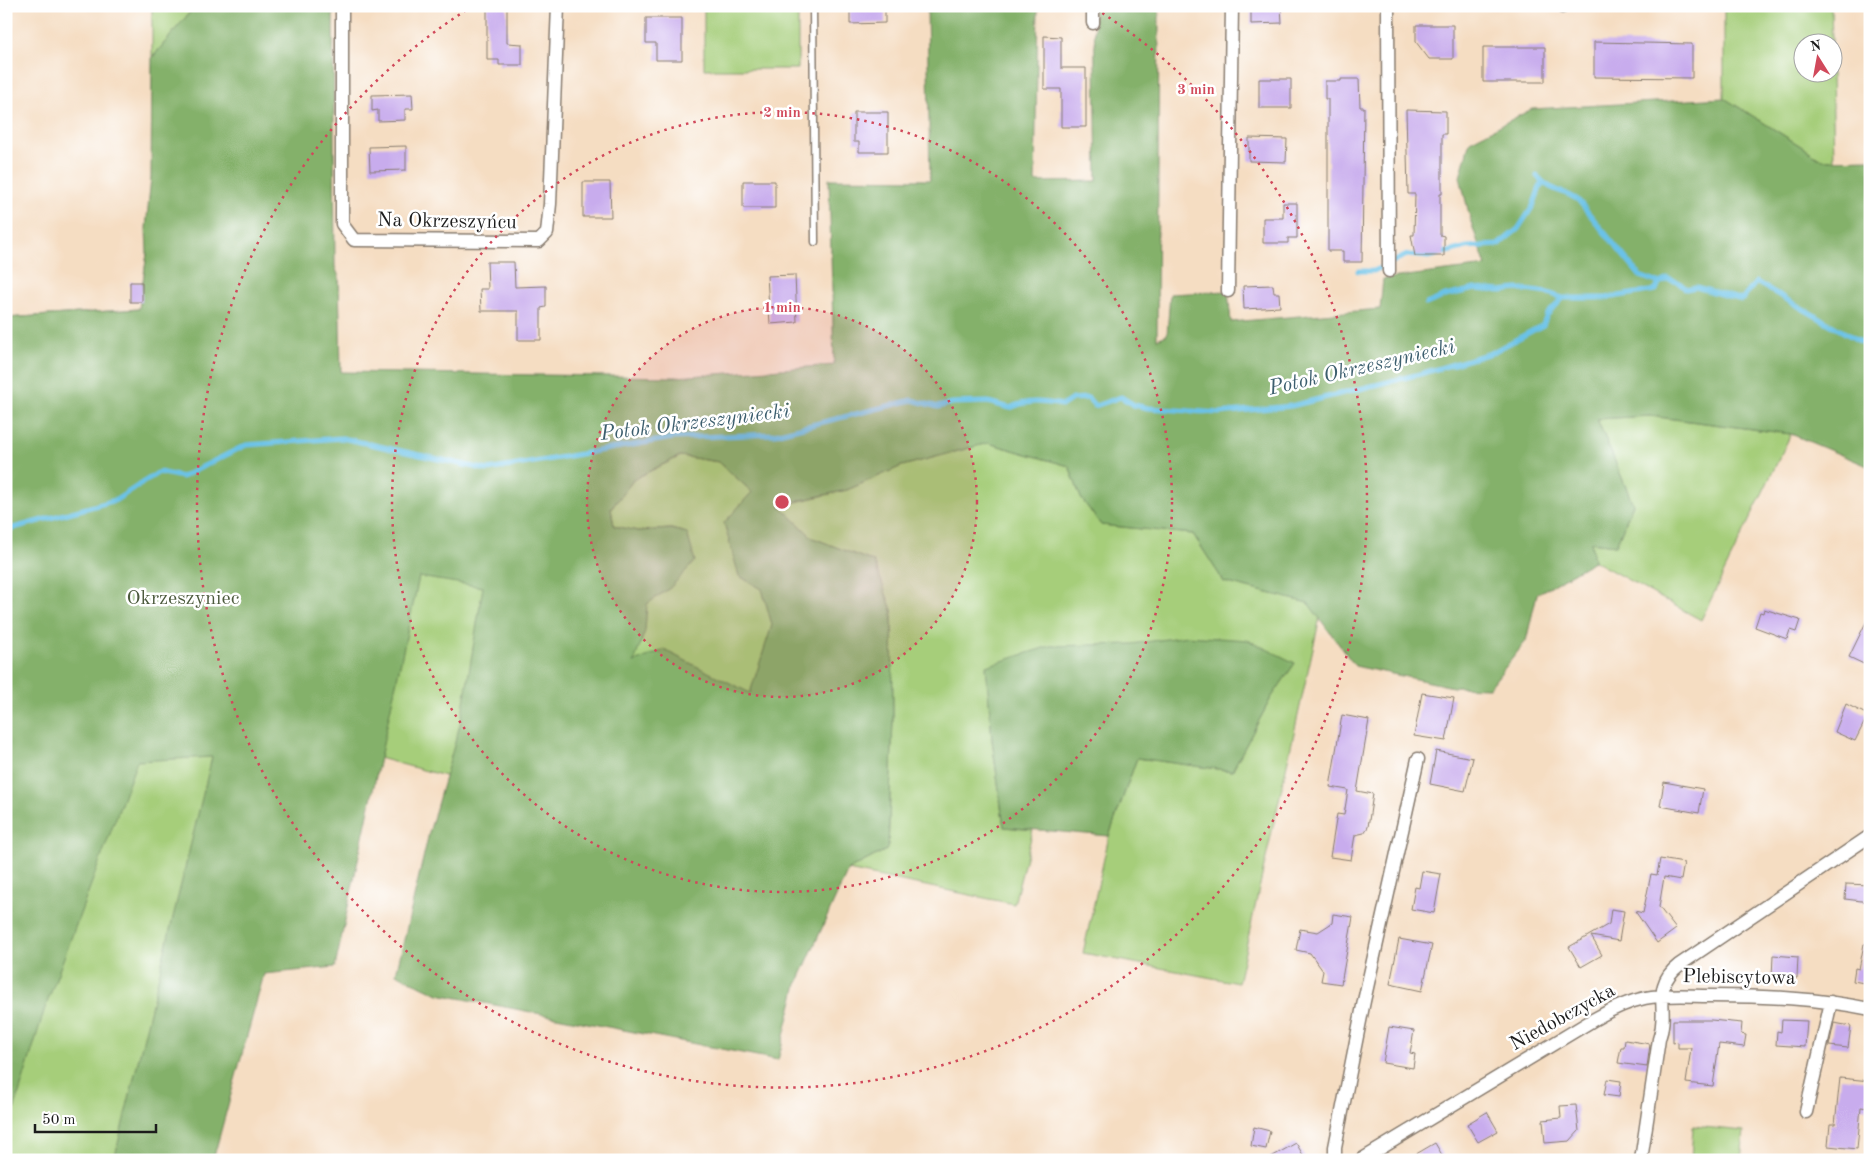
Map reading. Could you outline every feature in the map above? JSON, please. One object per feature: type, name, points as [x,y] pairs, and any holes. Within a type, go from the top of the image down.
[{"type":"street","name":"Na Okrzeszyńcu","points":[[342,6],[342,224],[354,240],[529,241],[539,241],[547,233],[558,6]]},
{"type":"street","points":[[1093,6],[1093,23]]},
{"type":"street","points":[[1228,291],[1232,6]]},
{"type":"street","points":[[1388,6],[1389,271]]},
{"type":"street","points":[[1335,1160],[1335,1147],[1364,1001],[1418,759]]},
{"type":"street","points":[[1661,996],[1665,979],[1679,965],[1870,836]]},
{"type":"street","name":"Plebiscytowa","points":[[1641,1160],[1659,1039],[1663,1028],[1664,1009],[1661,996],[1766,996],[1832,1002],[1870,1009]]},
{"type":"street","name":"Niedobczycka","points":[[1361,1160],[1604,1013],[1626,1004],[1661,996]]},
{"type":"street","points":[[1806,1112],[1832,1002]]},
{"type":"lane","points":[[813,6],[815,242]]},
{"type":"green space","points":[[152,6],[195,6],[152,58]]},
{"type":"green space","points":[[195,6],[333,6],[335,267],[339,277],[341,372],[676,377],[834,365],[829,179],[930,180],[927,6],[1038,6],[1035,182],[1097,181],[1094,6],[1159,6],[1157,339],[1167,335],[1170,294],[1228,291],[1231,322],[1380,309],[1383,279],[1486,266],[1471,222],[1460,177],[1470,141],[1532,109],[1724,98],[1823,160],[1870,159],[1870,467],[1791,434],[1650,416],[1597,419],[1633,504],[1616,545],[1591,542],[1594,561],[1537,594],[1526,641],[1489,688],[1453,687],[1355,666],[1308,603],[1224,582],[1193,534],[1101,525],[1081,498],[1069,466],[988,443],[902,466],[847,490],[779,505],[813,538],[874,562],[892,610],[893,719],[888,849],[848,870],[797,984],[778,1060],[438,994],[396,974],[429,833],[461,721],[483,587],[419,577],[335,967],[264,974],[213,1160],[114,1160],[212,757],[137,761],[44,1011],[6,1137],[6,318],[139,309],[147,254],[146,228],[151,177],[152,58]],"holes":[[[680,456],[719,462],[752,492],[724,523],[739,576],[762,589],[772,625],[750,693],[664,650],[634,662],[645,631],[647,604],[670,588],[695,561],[687,533],[671,529],[638,531],[614,526],[611,509],[634,479]]]},
{"type":"green space","points":[[704,6],[798,6],[798,69],[704,69]]},
{"type":"green space","points":[[1724,6],[1831,6],[1832,32],[1794,32],[1794,82],[1832,82],[1834,160],[1823,160],[1724,98]]},
{"type":"green space","name":"Okrzeszyniec","points":[[147,254],[147,272],[339,277],[343,525],[689,541],[687,533],[671,529],[638,531],[614,526],[611,509],[634,479],[681,456],[719,462],[753,492],[724,523],[813,552],[801,714],[496,790],[379,758],[149,1160],[6,1160],[6,318],[139,309]]},
{"type":"green space","points":[[1650,416],[1791,434],[1701,620],[1594,561],[1590,542],[1616,545],[1633,504],[1597,419]]},
{"type":"green space","points":[[988,443],[1069,466],[1081,498],[1101,525],[1193,534],[1224,582],[1308,603],[1320,617],[1238,983],[1083,953],[1109,836],[1137,758],[1232,771],[1271,698],[1295,663],[1194,637],[987,666],[992,740],[1004,827],[1033,830],[1014,904],[848,870],[888,849],[893,719],[892,610],[874,562],[813,538],[779,506],[847,490],[902,466]]},
{"type":"green space","points":[[1187,636],[1248,640],[1295,663],[1271,698],[1232,771],[1137,758],[1109,836],[1004,827],[992,740],[986,666],[1050,646],[1132,644]]},
{"type":"green space","points":[[1693,1126],[1744,1131],[1741,1160],[1691,1160]]},
{"type":"building","points":[[487,6],[507,6],[507,43],[522,44],[522,65],[499,65],[499,60],[487,60]]},
{"type":"building","points":[[850,6],[885,6],[885,23],[850,24]]},
{"type":"building","points":[[1251,6],[1281,6],[1282,23],[1251,24]]},
{"type":"building","points":[[646,18],[682,18],[682,60],[656,60],[656,43],[646,43]]},
{"type":"building","points":[[1416,25],[1453,25],[1453,59],[1429,59],[1416,42]]},
{"type":"building","points":[[1044,36],[1061,37],[1061,68],[1086,68],[1086,127],[1061,127],[1061,89],[1044,89]]},
{"type":"building","points":[[1594,42],[1692,44],[1692,78],[1594,77]]},
{"type":"building","points":[[1483,47],[1545,47],[1545,82],[1483,82]]},
{"type":"building","points":[[1259,79],[1291,79],[1291,108],[1259,108]]},
{"type":"building","points":[[1341,79],[1359,79],[1360,107],[1364,107],[1362,262],[1343,262],[1343,251],[1328,251],[1328,99],[1325,99],[1325,81],[1341,81]]},
{"type":"building","points":[[412,94],[413,109],[405,109],[405,120],[378,121],[378,110],[372,111],[372,95]]},
{"type":"building","points":[[1406,110],[1446,111],[1446,134],[1442,134],[1442,194],[1440,194],[1440,235],[1444,236],[1444,256],[1415,256],[1411,235],[1414,235],[1415,194],[1408,194]]},
{"type":"building","points":[[854,112],[888,112],[888,152],[859,152],[859,142],[854,142]]},
{"type":"building","points":[[1249,138],[1287,139],[1286,162],[1249,161]]},
{"type":"building","points":[[406,146],[406,170],[370,171],[369,147]]},
{"type":"building","points":[[743,181],[775,181],[775,208],[743,208]]},
{"type":"building","points":[[583,182],[610,182],[611,217],[583,217]]},
{"type":"building","points":[[1283,203],[1297,203],[1297,238],[1288,238],[1288,243],[1263,243],[1263,218],[1283,218]]},
{"type":"building","points":[[487,262],[514,262],[515,287],[546,286],[546,307],[541,308],[541,340],[518,340],[518,311],[481,311],[480,289],[488,289]]},
{"type":"building","points":[[795,275],[797,322],[770,324],[767,276]]},
{"type":"building","points":[[130,282],[142,282],[142,302],[130,302]]},
{"type":"building","points":[[1273,285],[1274,293],[1279,293],[1280,307],[1244,309],[1243,286]]},
{"type":"building","points":[[1764,609],[1800,620],[1796,632],[1790,630],[1787,639],[1755,627],[1760,612],[1763,613]]},
{"type":"building","points":[[1870,614],[1870,667],[1849,657]]},
{"type":"building","points":[[1422,693],[1454,698],[1446,741],[1414,736]]},
{"type":"building","points":[[1846,704],[1868,715],[1855,741],[1835,732]]},
{"type":"building","points":[[1342,715],[1369,720],[1357,791],[1373,794],[1368,827],[1364,833],[1355,835],[1351,860],[1330,857],[1337,814],[1344,815],[1348,790],[1330,787]]},
{"type":"building","points":[[1436,751],[1473,758],[1465,791],[1430,784]]},
{"type":"building","points":[[1664,782],[1703,789],[1699,813],[1660,806]]},
{"type":"building","points":[[1660,859],[1684,863],[1681,880],[1664,877],[1659,907],[1676,929],[1657,943],[1635,911],[1643,913],[1651,874],[1657,875]]},
{"type":"building","points":[[1422,871],[1441,874],[1434,913],[1411,909],[1415,887],[1419,888]]},
{"type":"building","points":[[1846,884],[1870,885],[1870,902],[1845,899]]},
{"type":"building","points":[[1611,909],[1624,911],[1619,941],[1591,936],[1602,955],[1581,967],[1569,947],[1609,924]]},
{"type":"building","points":[[1333,914],[1353,917],[1341,984],[1321,981],[1323,971],[1310,953],[1296,950],[1300,929],[1318,932],[1332,923]]},
{"type":"building","points":[[1399,939],[1432,945],[1422,991],[1390,984]]},
{"type":"building","points":[[1864,944],[1870,944],[1870,984],[1853,981],[1855,968],[1859,969]]},
{"type":"building","points":[[1773,955],[1798,957],[1797,978],[1772,978]]},
{"type":"building","points":[[1673,1020],[1711,1020],[1742,1023],[1741,1034],[1746,1035],[1744,1047],[1719,1044],[1713,1086],[1686,1083],[1691,1048],[1678,1048],[1678,1042],[1673,1043]]},
{"type":"building","points":[[1782,1020],[1807,1021],[1805,1047],[1776,1045],[1777,1031],[1781,1032]]},
{"type":"building","points":[[1834,1023],[1851,1026],[1848,1048],[1829,1046]]},
{"type":"building","points":[[1389,1027],[1414,1031],[1410,1053],[1415,1054],[1413,1068],[1383,1063]]},
{"type":"building","points":[[1625,1040],[1650,1044],[1647,1067],[1618,1063],[1621,1047],[1624,1047]]},
{"type":"building","points":[[1840,1078],[1870,1081],[1868,1108],[1861,1107],[1857,1149],[1828,1146],[1830,1124],[1835,1124]]},
{"type":"building","points":[[1607,1079],[1621,1081],[1619,1097],[1604,1095]]},
{"type":"building","points":[[1576,1105],[1579,1131],[1570,1141],[1545,1143],[1543,1120],[1561,1118],[1560,1106]]},
{"type":"building","points":[[1487,1112],[1498,1131],[1478,1142],[1467,1124]]},
{"type":"building","points":[[1254,1127],[1270,1131],[1266,1149],[1251,1146]]},
{"type":"building","points":[[1296,1143],[1306,1160],[1266,1160]]},
{"type":"building","points":[[1435,1143],[1445,1160],[1406,1160]]},
{"type":"waterway","points":[[1537,176],[1552,188],[1578,200],[1640,276],[1659,283]]},
{"type":"waterway","points":[[1358,271],[1374,271],[1407,255],[1428,257],[1467,247],[1498,245],[1518,229],[1533,206],[1542,182]]},
{"type":"waterway","name":"Potok Okrzeszyniecki","points":[[6,530],[116,500],[159,472],[182,477],[246,445],[342,438],[488,470],[673,438],[775,434],[912,400],[938,407],[952,403],[988,402],[1010,408],[1030,402],[1063,405],[1072,399],[1088,398],[1095,406],[1121,397],[1134,405],[1148,408],[1219,413],[1291,406],[1420,374],[1491,353],[1543,325],[1547,315],[1563,298],[1606,298],[1656,290],[1659,283],[1668,279],[1678,282],[1686,289],[1696,287],[1742,300],[1756,282],[1870,347]]},
{"type":"waterway","points":[[1426,304],[1445,296],[1475,289],[1501,291],[1517,289],[1548,293],[1563,298]]}]
